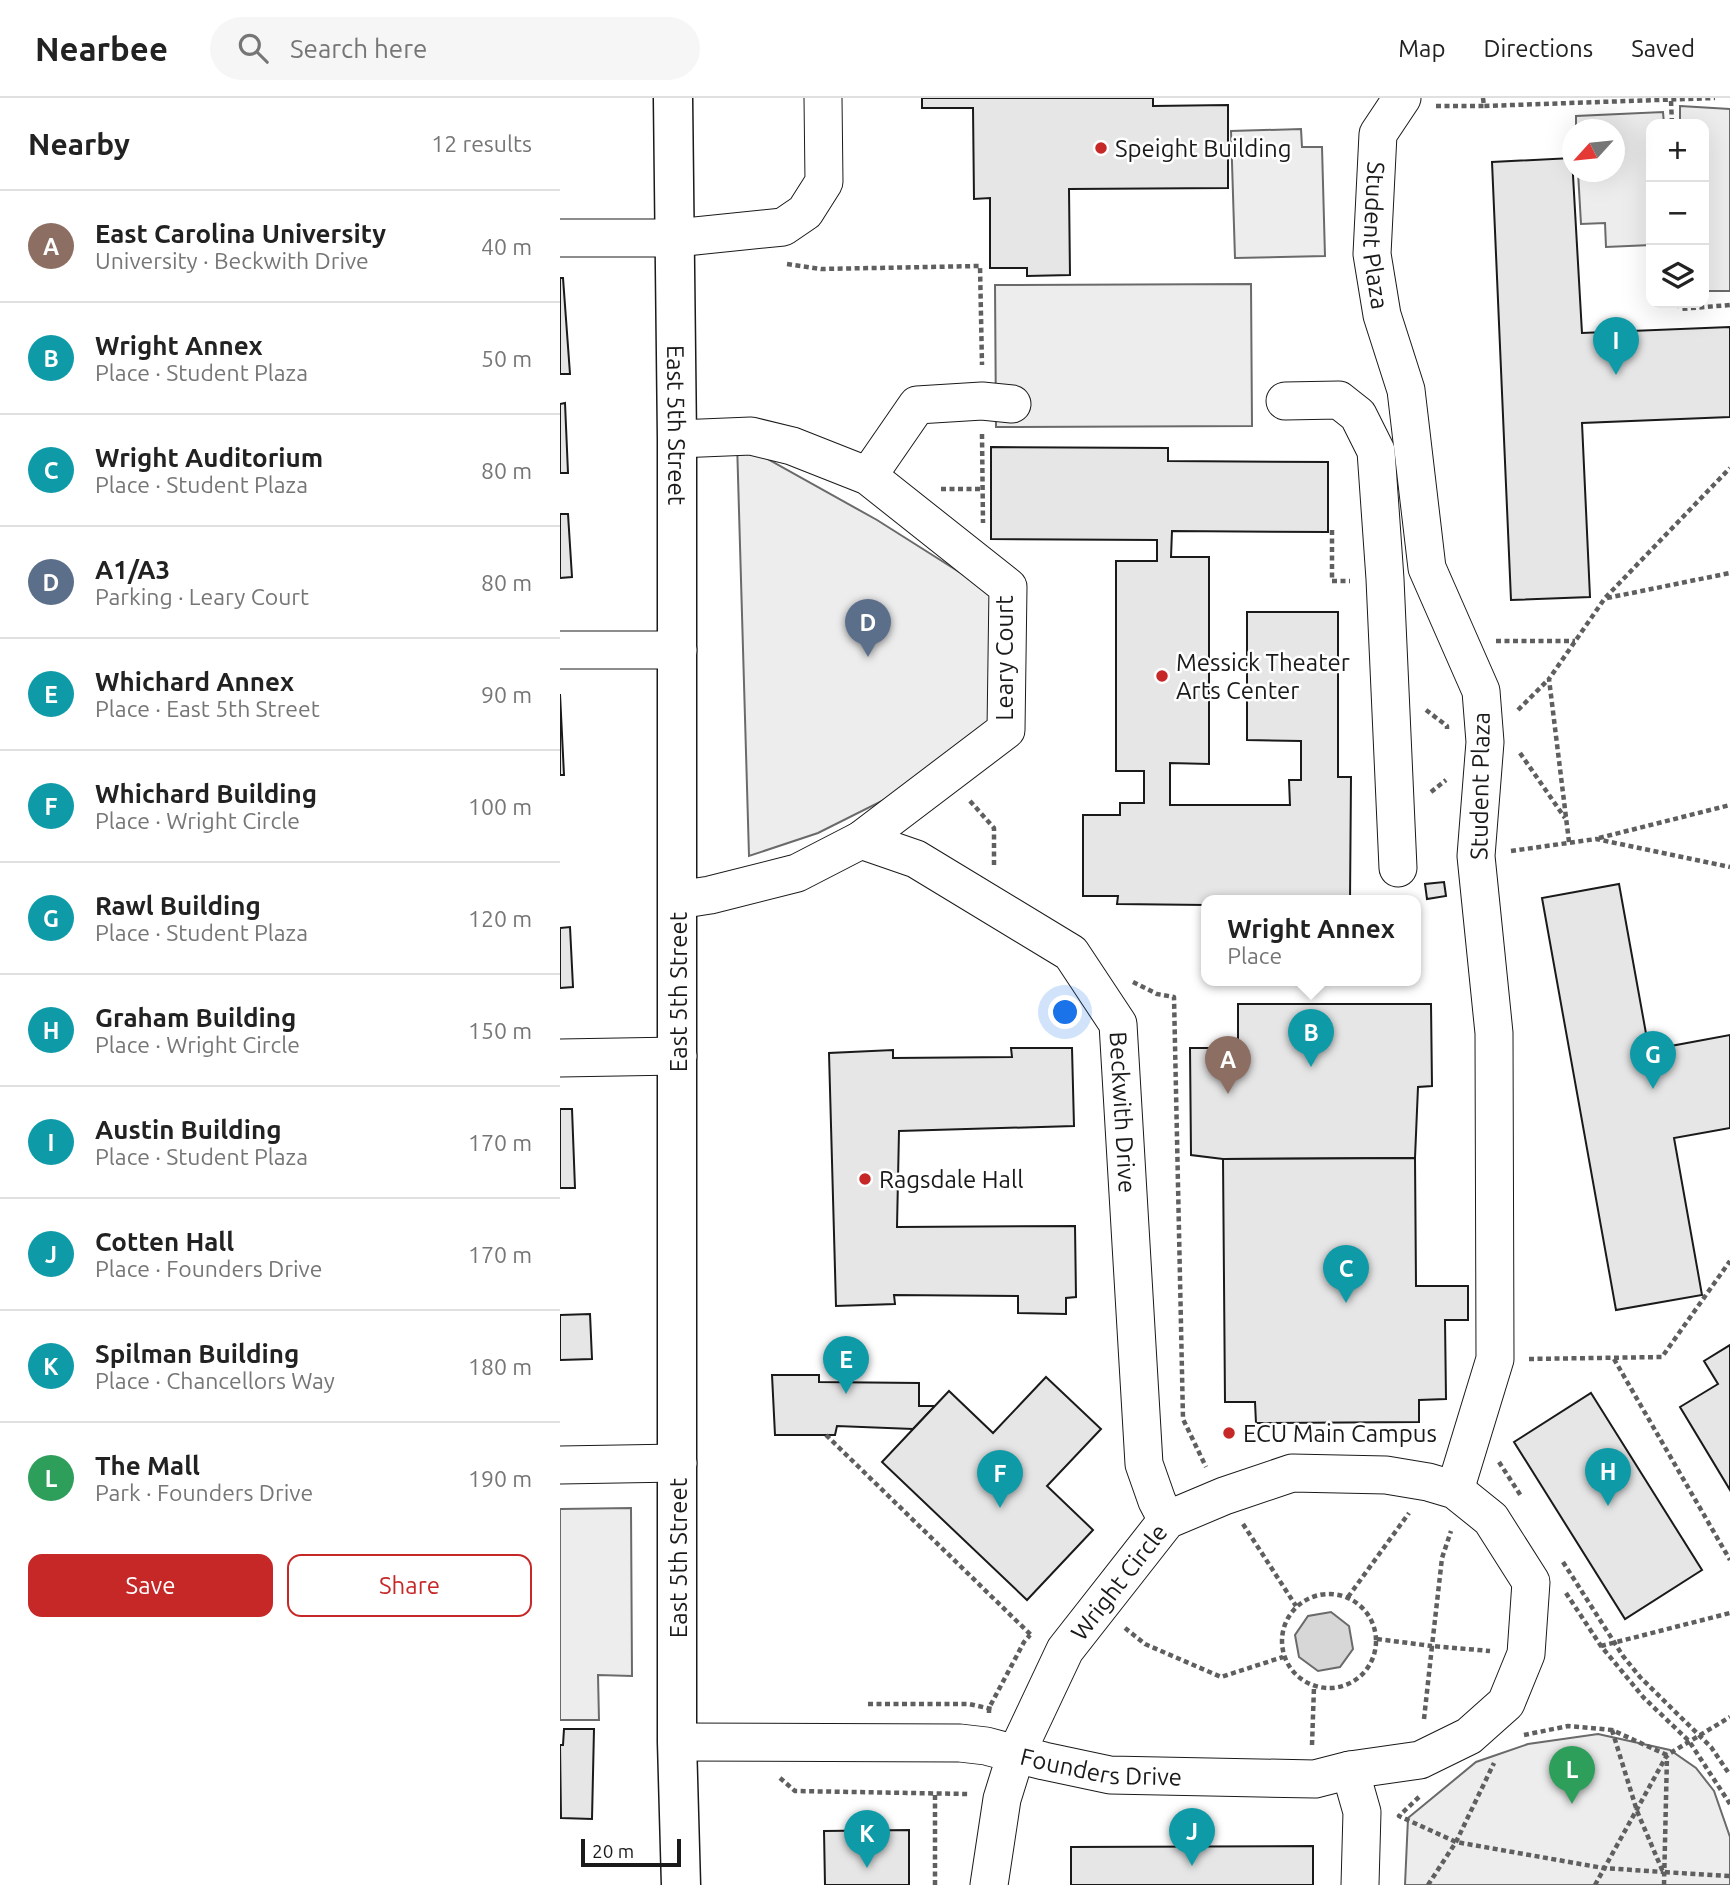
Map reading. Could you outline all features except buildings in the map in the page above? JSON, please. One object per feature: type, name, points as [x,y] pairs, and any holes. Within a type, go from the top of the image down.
[{"type":"main road","name":"East 5th Street","points":[[673,98],[678,650],[677,1742],[681,1885]]},
{"type":"street","points":[[560,238],[676,238],[783,227],[806,212],[824,182],[822,98]]},
{"type":"street","name":"Student Plaza","points":[[1399,102],[1378,134],[1372,254],[1382,315],[1406,390],[1427,568],[1481,691],[1485,742],[1476,856],[1494,1033],[1495,1359],[1466,1450],[1442,1486]]},
{"type":"street","points":[[1285,401],[1339,400],[1358,415],[1376,452],[1385,579],[1398,868]]},
{"type":"street","points":[[868,476],[917,405],[997,403]]},
{"type":"street","name":"Leary Court","points":[[677,439],[751,436],[792,446],[868,476],[1008,587],[1006,730],[861,840],[797,873],[710,895],[678,900]]},
{"type":"street","points":[[560,650],[678,650]]},
{"type":"street","name":"Beckwith Drive","points":[[861,840],[916,859],[1071,953],[1118,1024],[1144,1464],[1167,1520]]},
{"type":"street","points":[[560,1058],[678,1056]]},
{"type":"street","points":[[560,1465],[678,1463]]},
{"type":"street","name":"Wright Circle","points":[[989,1885],[1002,1798],[1001,1750],[1065,1650],[1167,1520],[1224,1496],[1292,1473],[1386,1475],[1442,1486]]},
{"type":"street","points":[[1442,1486],[1491,1520],[1531,1582],[1526,1654],[1512,1719]]},
{"type":"street","name":"Founders Drive","points":[[677,1742],[960,1743],[1110,1775],[1315,1779],[1350,1770],[1420,1760],[1468,1736],[1512,1719]]},
{"type":"street","points":[[1350,1770],[1362,1812],[1360,1885]]},
{"type":"path","points":[[1483,98],[1484,106]]},
{"type":"path","points":[[1399,102],[1484,106],[1715,98]]},
{"type":"path","points":[[1671,101],[1672,119]]},
{"type":"path","points":[[784,263],[821,268],[980,266],[997,403],[982,489],[983,526]]},
{"type":"path","points":[[1709,307],[1730,306]]},
{"type":"path","points":[[1680,308],[1697,308]]},
{"type":"path","points":[[1516,712],[1549,679],[1605,598],[1730,468]]},
{"type":"path","points":[[941,489],[982,489]]},
{"type":"path","points":[[1605,598],[1730,573]]},
{"type":"path","points":[[1460,642],[1576,641]]},
{"type":"path","points":[[1549,679],[1569,842]]},
{"type":"path","points":[[1519,752],[1566,818]]},
{"type":"path","points":[[1476,856],[1596,839],[1730,805]]},
{"type":"path","points":[[1596,839],[1730,867]]},
{"type":"path","points":[[1495,1359],[1662,1357],[1730,1261]]},
{"type":"path","points":[[1613,1358],[1730,1560]]},
{"type":"path","points":[[1475,1426],[1526,1504]]},
{"type":"path","points":[[826,1435],[1031,1635]]},
{"type":"path","points":[[1349,1597],[1415,1505],[1442,1486],[1454,1519],[1442,1558],[1432,1646],[1377,1639]]},
{"type":"path","points":[[1224,1496],[1296,1606]]},
{"type":"path","points":[[1559,1555],[1614,1643],[1640,1677],[1711,1747],[1730,1775]]},
{"type":"path","points":[[1560,1582],[1601,1646],[1644,1698],[1689,1741],[1730,1804]]},
{"type":"path","points":[[1321,1593],[1349,1597],[1368,1614],[1377,1639],[1368,1668],[1345,1687],[1314,1687],[1296,1676],[1283,1657],[1282,1629],[1296,1606],[1321,1593]]},
{"type":"path","points":[[1099,1608],[1145,1644],[1221,1677],[1283,1657]]},
{"type":"path","points":[[1601,1646],[1730,1613]]},
{"type":"path","points":[[1001,1750],[989,1708],[1024,1642],[1040,1625]]},
{"type":"path","points":[[1595,1885],[1667,1755],[1730,1717]]},
{"type":"path","points":[[1512,1719],[1612,1730],[1667,1755]]},
{"type":"path","points":[[1612,1730],[1637,1811],[1663,1872]]},
{"type":"path","points":[[1664,1885],[1667,1755]]},
{"type":"path","points":[[1425,1791],[1399,1816],[1456,1842],[1603,1868],[1730,1876]]},
{"type":"path","points":[[935,1794],[935,1885]]},
{"type":"shaded area","points":[[1680,106],[1730,109],[1730,291],[1709,291],[1709,119],[1680,119]]},
{"type":"shaded area","points":[[1663,112],[1664,119],[1646,119],[1646,245],[1606,247],[1605,223],[1581,224],[1579,182],[1625,182],[1625,119],[1576,119],[1576,116]]},
{"type":"shaded area","points":[[1301,129],[1302,147],[1322,147],[1325,256],[1235,258],[1231,131]]},
{"type":"shaded area","points":[[1251,284],[1252,426],[996,427],[995,285]]},
{"type":"shaded area","points":[[737,442],[877,520],[994,594],[990,721],[892,796],[818,833],[749,856]]},
{"type":"shaded area","points":[[631,1508],[632,1676],[598,1675],[599,1720],[560,1720],[560,1509]]},
{"type":"shaded area","points":[[1331,1612],[1349,1626],[1353,1649],[1340,1667],[1318,1671],[1299,1657],[1295,1635],[1308,1616]]},
{"type":"shaded area","points":[[1598,1734],[1670,1750],[1696,1768],[1714,1791],[1730,1837],[1730,1885],[1405,1885],[1408,1818],[1476,1762],[1528,1744]]},
{"type":"place","name":"Speight Building","points":[[1101,148]]},
{"type":"place","name":"Austin Building","points":[[1616,375]]},
{"type":"place","name":"A1/A3","points":[[868,657]]},
{"type":"place","name":"Messick Theater Arts Center","points":[[1162,676]]},
{"type":"place","name":"Wright Annex","points":[[1311,1067]]},
{"type":"place","name":"Rawl Building","points":[[1653,1089]]},
{"type":"place","name":"East Carolina University","points":[[1228,1094]]},
{"type":"place","name":"Ragsdale Hall","points":[[865,1179]]},
{"type":"place","name":"Wright Auditorium","points":[[1346,1303]]},
{"type":"place","name":"Whichard Annex","points":[[846,1394]]},
{"type":"place","name":"ECU Main Campus","points":[[1229,1433]]},
{"type":"place","name":"Graham Building","points":[[1608,1506]]},
{"type":"place","name":"Whichard Building","points":[[1000,1508]]},
{"type":"place","name":"The Mall","points":[[1572,1804]]},
{"type":"place","name":"Cotten Hall","points":[[1192,1866]]},
{"type":"place","name":"Spilman Building","points":[[867,1868]]}]
